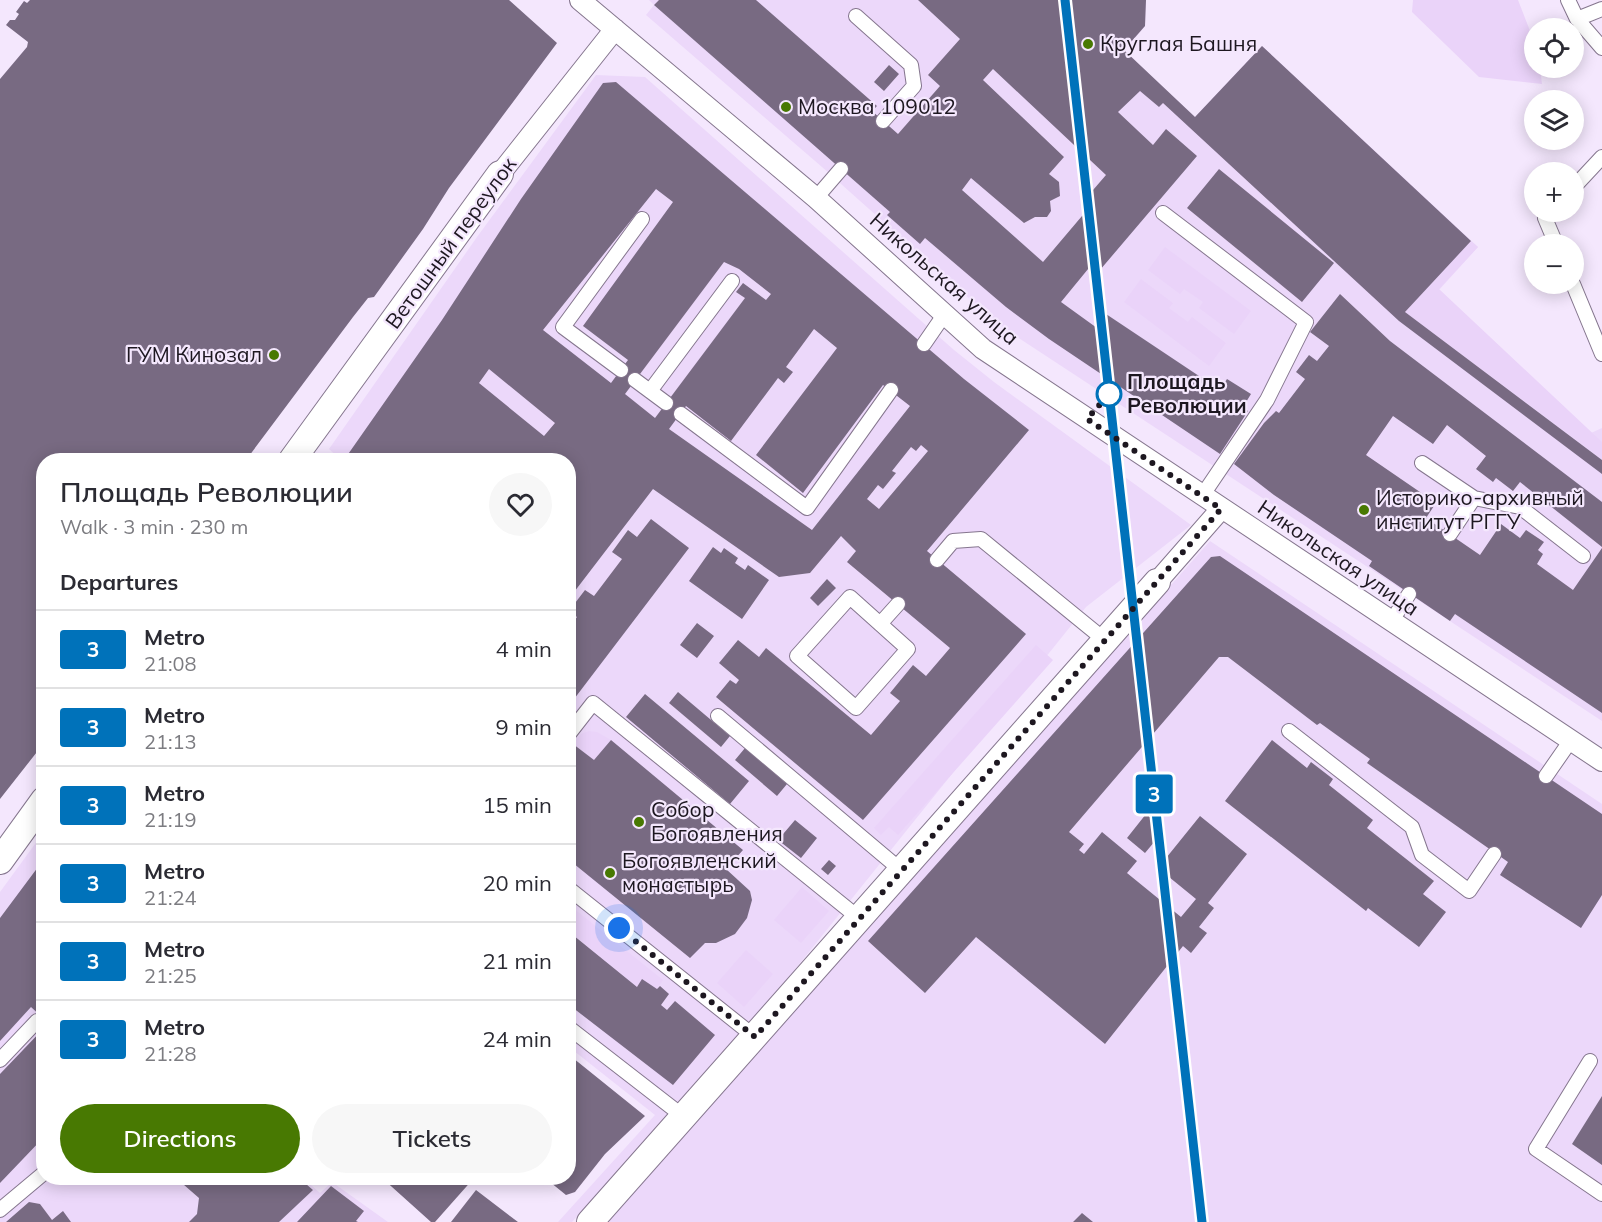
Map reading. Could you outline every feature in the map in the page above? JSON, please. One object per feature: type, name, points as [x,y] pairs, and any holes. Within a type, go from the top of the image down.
[{"type":"street","name":"Никольская улица","points":[[580,0],[816,198],[983,349],[1602,761]]},
{"type":"street","name":"Ветошный переулок","points":[[296,453],[500,174],[615,29]]},
{"type":"street","points":[[590,1222],[1221,509]]},
{"type":"street","points":[[0,861],[36,811]]},
{"type":"lane","points":[[1568,0],[1577,18]]},
{"type":"lane","points":[[1580,18],[1602,9]]},
{"type":"lane","points":[[856,16],[911,65],[914,86],[883,121]]},
{"type":"lane","points":[[1584,27],[1602,48]]},
{"type":"lane","points":[[1584,176],[1602,157]]},
{"type":"lane","points":[[816,198],[841,169]]},
{"type":"lane","points":[[1163,213],[1306,322],[1267,400],[1202,496]]},
{"type":"lane","points":[[621,370],[563,327],[642,219]]},
{"type":"lane","points":[[650,391],[732,281]]},
{"type":"lane","points":[[1577,294],[1602,354]]},
{"type":"lane","points":[[924,344],[945,315]]},
{"type":"lane","points":[[635,380],[666,403]]},
{"type":"lane","points":[[681,414],[807,508],[891,390]]},
{"type":"lane","points":[[1422,463],[1474,498],[1520,507],[1583,555]]},
{"type":"lane","points":[[1450,534],[1474,498]]},
{"type":"lane","points":[[937,560],[953,541],[981,539],[1106,641]]},
{"type":"lane","points":[[1391,622],[1409,594]]},
{"type":"lane","points":[[850,597],[880,624],[908,649],[856,708],[797,656],[850,597]]},
{"type":"lane","points":[[880,624],[898,604]]},
{"type":"lane","points":[[576,725],[593,703],[860,919]]},
{"type":"lane","points":[[718,716],[902,871]]},
{"type":"lane","points":[[1289,731],[1412,827],[1422,855],[1469,891],[1494,854]]},
{"type":"lane","points":[[1546,776],[1571,740]]},
{"type":"lane","points":[[576,894],[755,1037]]},
{"type":"lane","points":[[0,1060],[36,1022]]},
{"type":"lane","points":[[576,1033],[684,1117]]},
{"type":"lane","points":[[1590,1061],[1536,1149],[1602,1194]]},
{"type":"lane","points":[[0,1210],[36,1180]]},
{"type":"shaded area","points":[[649,0],[1146,0],[1145,26],[1124,51],[1195,117],[1262,46],[1478,247],[1439,290],[1591,433],[1602,428],[1602,721],[999,325],[822,167],[646,15],[654,5]]},
{"type":"shaded area","points":[[1413,0],[1518,0],[1525,18],[1524,78],[1541,78],[1542,84],[1479,77],[1412,12]]},
{"type":"shaded area","points":[[596,75],[645,77],[954,350],[994,382],[1191,525],[1086,607],[744,1033],[572,1222],[558,1222],[655,1115],[576,1053],[576,453],[333,453],[329,449],[477,237]]},
{"type":"shaded area","points":[[1471,241],[1478,247],[1439,289],[1602,442],[1602,459],[1405,312]]},
{"type":"shaded area","points":[[1165,247],[1251,311],[1234,334],[1199,308],[1203,302],[1184,289],[1180,294],[1148,270]]},
{"type":"shaded area","points":[[1141,279],[1173,303],[1169,308],[1188,322],[1192,317],[1226,343],[1209,366],[1124,302]]},
{"type":"shaded area","points":[[1210,541],[1602,804],[1602,1222],[606,1222]]},
{"type":"shaded area","points":[[1036,645],[1053,660],[898,835],[889,827],[881,835],[874,828]]},
{"type":"shaded area","points":[[589,731],[597,732],[611,740],[594,760],[576,746],[576,740],[581,734]]},
{"type":"shaded area","points":[[36,843],[36,1185],[311,1185],[320,1193],[329,1185],[336,1185],[388,1222],[0,1222],[0,892]]},
{"type":"shaded area","points":[[802,887],[829,911],[801,943],[774,920]]},
{"type":"shaded area","points":[[576,910],[663,980],[657,989],[637,987],[576,937]]},
{"type":"shaded area","points":[[746,950],[773,974],[744,1007],[717,983]]},
{"type":"building","points":[[30,0],[509,0],[557,43],[449,188],[423,229],[374,297],[368,298],[353,317],[251,453],[36,453],[36,753],[0,799],[0,79],[27,47],[28,42],[6,25],[10,20],[15,20],[19,14],[16,12],[24,1],[27,3]]},
{"type":"building","points":[[659,0],[756,0],[877,106],[872,111],[898,134],[940,86],[928,75],[960,39],[918,0],[1146,0],[1145,26],[1124,50],[1195,117],[1262,46],[1471,241],[1405,312],[1602,460],[1602,474],[1399,321],[1163,103],[1159,107],[1140,91],[1118,112],[1153,145],[1166,129],[1197,156],[1100,270],[1093,263],[1061,302],[1097,328],[1106,314],[1220,390],[1227,379],[1251,394],[1243,407],[1248,411],[1220,454],[1049,339],[1006,307],[925,238],[920,244],[887,215],[890,212],[654,5]],"holes":[[[993,69],[1106,175],[1087,197],[1093,203],[1043,262],[962,190],[971,178],[1024,223],[1035,217],[1047,217],[1051,211],[1050,201],[1060,196],[1059,182],[1049,174],[1064,157],[983,80]]]},
{"type":"building","points":[[889,65],[899,74],[884,91],[874,82]]},
{"type":"building","points":[[616,82],[964,379],[1029,430],[927,551],[1026,634],[863,820],[716,697],[730,680],[736,684],[739,680],[719,663],[738,640],[759,657],[766,648],[871,735],[900,701],[890,693],[913,665],[926,676],[950,648],[847,562],[856,551],[841,536],[810,573],[779,577],[653,489],[576,590],[576,453],[349,453],[442,320],[521,199],[603,83]],"holes":[[[656,189],[673,202],[583,326],[628,360],[611,383],[543,330]],[[724,262],[739,269],[771,294],[766,300],[743,283],[736,292],[745,298],[655,418],[625,394]],[[814,329],[837,348],[756,455],[803,493],[883,385],[910,406],[812,530],[669,429],[686,406],[731,441],[778,378],[784,383],[793,372],[786,367]],[[489,369],[555,423],[544,436],[479,383]],[[921,445],[928,451],[879,509],[867,499],[878,485],[883,489],[896,473],[892,471],[911,447],[916,451]]]},
{"type":"building","points":[[1219,169],[1334,263],[1302,302],[1187,208]]},
{"type":"building","name":"Историко-архивный институт РГГУ","points":[[1340,294],[1390,341],[1602,502],[1602,547],[1520,482],[1513,491],[1496,478],[1493,482],[1476,469],[1486,456],[1447,425],[1433,444],[1393,416],[1366,455],[1436,503],[1426,518],[1480,555],[1501,524],[1520,538],[1526,530],[1544,542],[1538,550],[1543,554],[1537,564],[1573,590],[1602,548],[1602,713],[1455,614],[1450,621],[1369,566],[1372,561],[1274,495],[1234,464],[1264,423],[1276,411],[1279,413],[1305,379],[1296,372],[1309,355],[1317,361],[1329,346],[1310,332]]},
{"type":"building","points":[[651,519],[689,548],[576,696],[576,602],[585,590],[594,596],[622,559],[612,552],[628,530],[637,537]]},
{"type":"building","points":[[713,547],[721,553],[724,548],[738,558],[735,563],[745,570],[748,565],[769,580],[742,619],[689,581]]},
{"type":"building","points":[[1220,556],[1602,814],[1602,895],[1581,928],[1500,875],[1508,862],[1367,763],[1370,759],[1320,723],[1317,725],[1228,657],[1219,657],[1069,832],[1084,844],[1079,850],[1084,854],[1102,832],[1137,861],[1127,873],[1181,917],[1196,899],[1158,868],[1200,816],[1247,854],[1208,903],[1214,908],[1199,927],[1207,933],[1191,953],[1183,946],[1105,1044],[976,937],[925,993],[868,941],[1211,557]]},
{"type":"building","points":[[827,579],[836,588],[818,606],[810,598]]},
{"type":"building","points":[[697,623],[714,636],[697,658],[680,645]]},
{"type":"building","points":[[678,692],[730,736],[721,747],[669,703]]},
{"type":"building","points":[[645,694],[749,781],[730,804],[626,717]]},
{"type":"building","name":"Собор Богоявления","points":[[611,740],[743,850],[726,869],[750,891],[752,900],[747,918],[735,934],[716,943],[705,943],[690,958],[576,865],[576,746],[594,760]]},
{"type":"building","points":[[1272,740],[1307,768],[1311,762],[1333,779],[1329,785],[1373,820],[1367,828],[1434,881],[1423,894],[1446,912],[1419,947],[1368,908],[1366,911],[1225,801]]},
{"type":"building","points":[[745,748],[787,784],[777,796],[735,760]]},
{"type":"building","points":[[1146,814],[1165,829],[1145,853],[1127,838]]},
{"type":"building","points":[[795,820],[817,838],[801,858],[778,840]]},
{"type":"building","points":[[829,860],[836,866],[828,875],[821,869]]},
{"type":"building","points":[[36,870],[36,1012],[31,1007],[0,1041],[0,918]]},
{"type":"building","points":[[576,937],[637,987],[642,979],[657,989],[660,986],[669,994],[661,1005],[667,1010],[675,1001],[715,1035],[673,1085],[576,1010]]},
{"type":"building","points":[[36,1036],[36,1145],[0,1183],[0,1074]]},
{"type":"building","points":[[576,1060],[645,1116],[605,1154],[575,1192],[566,1195],[554,1185],[576,1185]]},
{"type":"building","points":[[1602,1096],[1602,1165],[1572,1144]]},
{"type":"building","points":[[184,1185],[307,1185],[313,1190],[279,1222],[189,1222],[197,1214],[199,1198]]},
{"type":"building","points":[[390,1185],[468,1185],[435,1222],[431,1222]]},
{"type":"building","points":[[331,1186],[364,1211],[356,1221],[358,1222],[297,1222]]},
{"type":"building","points":[[476,1190],[518,1222],[451,1222]]},
{"type":"building","points":[[29,1202],[40,1204],[52,1220],[63,1211],[71,1222],[6,1222]]},
{"type":"building","points":[[1082,1213],[1093,1222],[1073,1222]]},
{"type":"metro line","name":"3","points":[[1065,0],[1202,1222]]},
{"type":"place","name":"Круглая Башня","points":[[1088,44]]},
{"type":"place","name":"Москва 109012","points":[[786,107]]},
{"type":"place","name":"ГУМ Кинозал","points":[[274,355]]},
{"type":"place","name":"Площадь Революции","points":[[1109,394]]},
{"type":"place","name":"Историко-архивный институт РГГУ","points":[[1364,510]]},
{"type":"place","name":"Собор Богоявления","points":[[639,822]]},
{"type":"place","name":"Богоявленский монастырь","points":[[610,873]]},
{"type":"route","points":[[619,928],[755,1037],[1221,509],[1087,419],[1109,394]]}]
